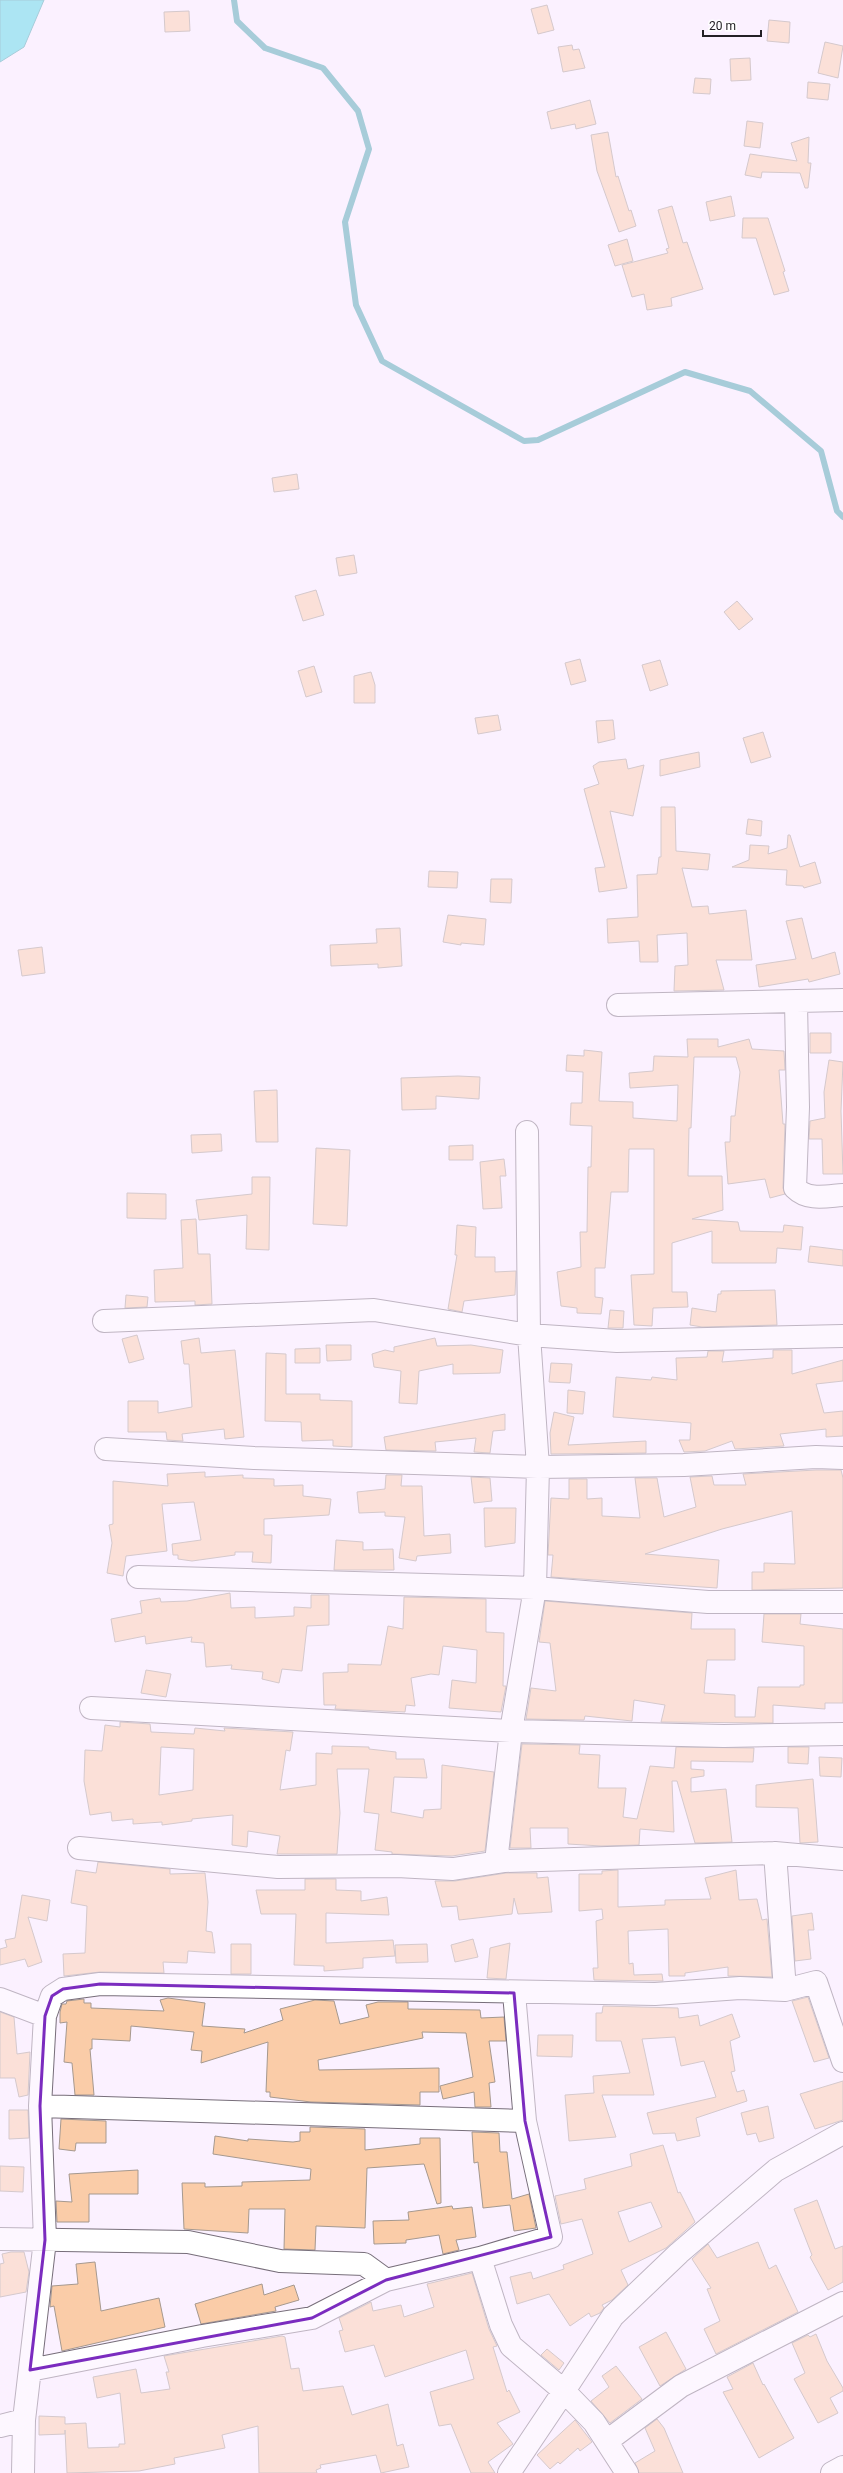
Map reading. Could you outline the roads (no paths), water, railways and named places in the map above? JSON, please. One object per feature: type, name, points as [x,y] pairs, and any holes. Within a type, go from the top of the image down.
[{"type":"street","points":[[618,1005],[843,1000]]},
{"type":"street","points":[[796,1002],[798,1108],[795,1188],[801,1194],[810,1197],[843,1195]]},
{"type":"street","points":[[496,1862],[511,1731],[535,1588],[538,1467],[529,1335],[527,1132]]},
{"type":"street","points":[[104,1321],[374,1310],[529,1335],[617,1341],[843,1336]]},
{"type":"street","points":[[106,1449],[254,1458],[538,1467],[684,1465],[816,1457],[843,1458]]},
{"type":"street","points":[[138,1577],[535,1588],[708,1602],[843,1602]]},
{"type":"street","points":[[91,1708],[511,1731],[724,1736],[843,1734]]},
{"type":"street","points":[[79,1848],[278,1867],[397,1866],[453,1869],[496,1862],[775,1853],[843,1859]]},
{"type":"street","points":[[775,1853],[785,1990]]},
{"type":"street","points":[[22,2473],[24,2420],[45,2240],[40,2106],[45,2016],[52,1996],[62,1988],[100,1984],[514,1993],[655,1994],[740,1988],[785,1990],[816,1982],[843,2061]]},
{"type":"street","points":[[30,2370],[202,2336],[312,2318],[386,2280],[480,2258],[551,2237],[525,2121],[514,1993]]},
{"type":"street","points":[[0,1999],[45,2016]]},
{"type":"street","points":[[40,2106],[525,2121]]},
{"type":"street","points":[[509,2473],[613,2316],[679,2253],[776,2170],[843,2133]]},
{"type":"street","points":[[0,2239],[188,2242],[280,2261],[364,2264],[386,2280]]},
{"type":"street","points":[[480,2258],[501,2325],[511,2346],[564,2391],[594,2422],[627,2473]]},
{"type":"street","points":[[606,2441],[681,2386],[843,2303]]},
{"type":"street","points":[[0,2426],[24,2420]]},
{"type":"street","points":[[832,2473],[843,2467]]},
{"type":"water","points":[[0,0],[44,0],[24,47],[0,62]]},
{"type":"waterway","points":[[234,0],[237,21],[265,48],[323,68],[358,111],[369,149],[345,222],[356,305],[382,361],[524,441],[538,440],[685,372],[750,391],[821,451],[837,511],[843,517]]}]
